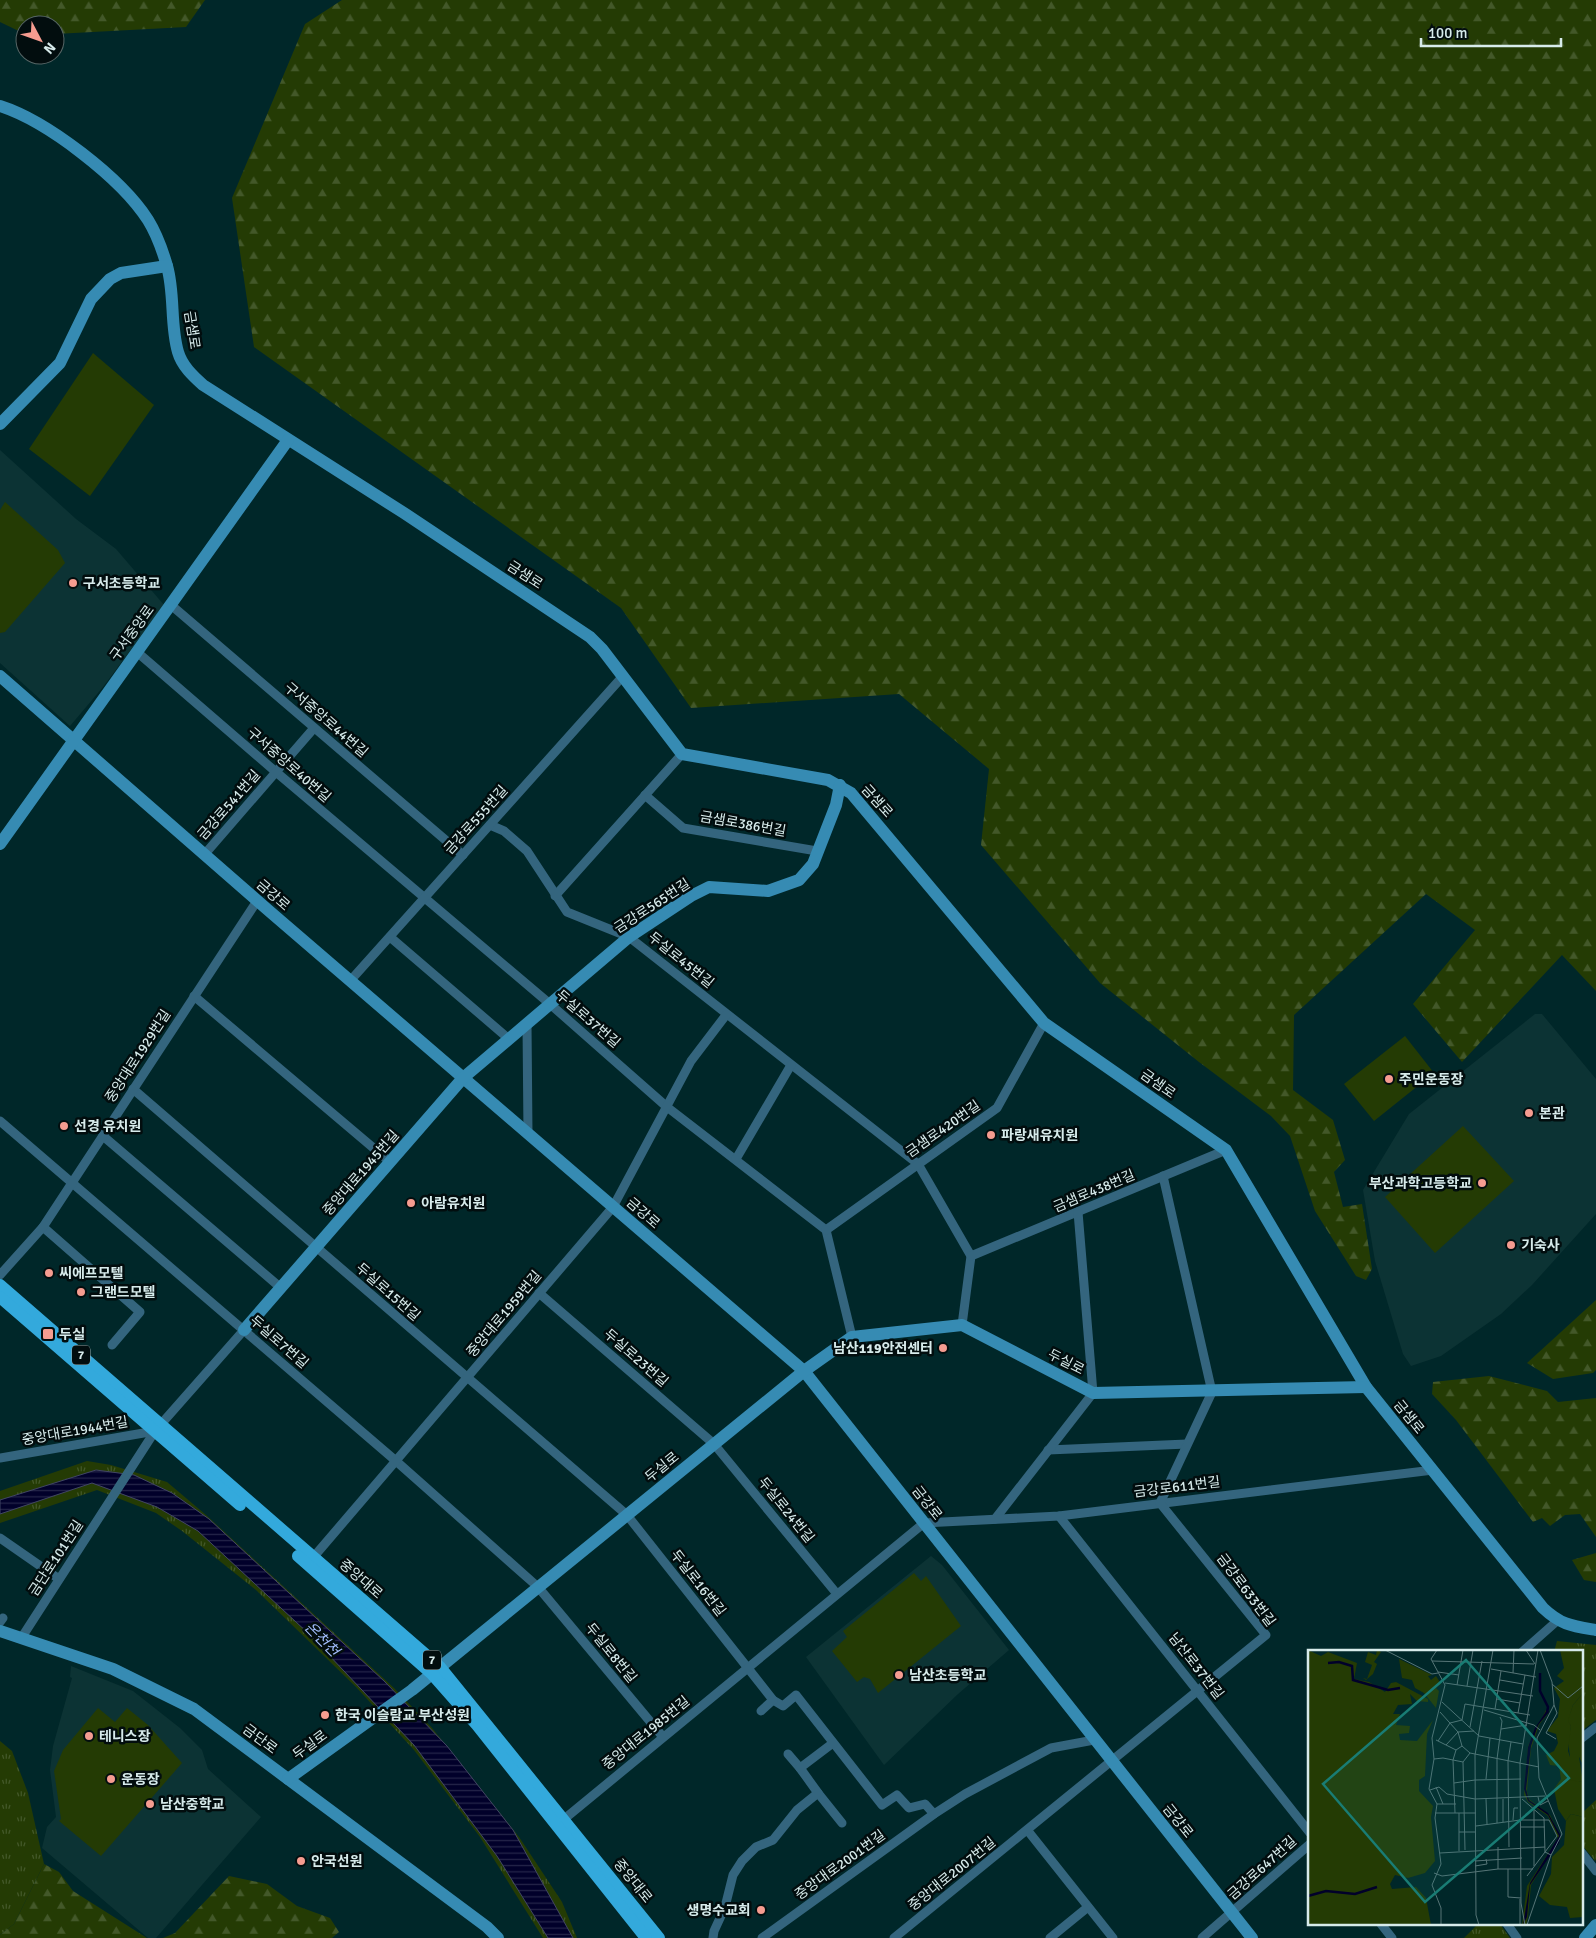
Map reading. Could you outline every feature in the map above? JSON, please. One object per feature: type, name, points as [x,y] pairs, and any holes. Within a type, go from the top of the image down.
[{"type":"main road","name":"중앙대로","points":[[0,1284],[158,1428]]},
{"type":"main road","name":"중앙대로","points":[[0,1297],[158,1428],[436,1670],[481,1714],[563,1820],[660,1938]]},
{"type":"main road","name":"중앙대로","points":[[436,1670],[477,1725],[646,1938]]},
{"type":"street","name":"금샘로","points":[[0,106],[19,112],[55,133],[95,165],[132,200],[148,221],[167,266],[178,352],[184,364],[203,385],[404,513],[577,627],[602,649],[682,754],[828,780],[851,794],[1044,1023],[1226,1150],[1366,1387],[1529,1592],[1557,1621]]},
{"type":"street","points":[[0,424],[60,363],[91,299],[110,279],[121,273],[167,266]]},
{"type":"street","name":"구서중앙로","points":[[0,844],[288,440]]},
{"type":"street","name":"구서중앙로44번길","points":[[171,605],[463,855]]},
{"type":"street","name":"구서중앙로40번길","points":[[137,652],[424,899]]},
{"type":"street","name":"금강로","points":[[0,676],[257,901],[804,1371],[1252,1938]]},
{"type":"street","name":"금강로555번길","points":[[350,981],[623,676]]},
{"type":"street","name":"금강로541번길","points":[[204,855],[314,728]]},
{"type":"street","points":[[555,896],[682,754]]},
{"type":"street","name":"금강로565번길","points":[[463,1078],[629,937],[691,896],[709,887],[768,891],[799,880],[813,864],[836,805],[840,786]]},
{"type":"street","name":"금샘로386번길","points":[[645,795],[683,828],[818,852]]},
{"type":"street","name":"두실로45번길","points":[[490,825],[504,831],[536,861],[555,896],[567,912],[629,937],[918,1164],[971,1256]]},
{"type":"street","name":"두실로37번길","points":[[424,899],[550,1004],[667,1107],[736,1158],[826,1230]]},
{"type":"street","name":"중앙대로1929번길","points":[[0,1275],[43,1227],[257,901]]},
{"type":"street","points":[[390,936],[509,1039]]},
{"type":"street","points":[[194,996],[390,1162]]},
{"type":"street","name":"중앙대로1959번길","points":[[311,1561],[613,1207],[692,1060],[726,1015]]},
{"type":"street","name":"금샘로420번길","points":[[826,1230],[997,1108],[1044,1023]]},
{"type":"street","points":[[527,1024],[528,1134]]},
{"type":"street","points":[[736,1158],[790,1065]]},
{"type":"street","name":"중앙대로1945번길","points":[[128,1473],[158,1428],[463,1078]]},
{"type":"street","name":"두실로15번길","points":[[132,1089],[627,1515]]},
{"type":"street","name":"두실로7번길","points":[[0,1121],[396,1461],[538,1587]]},
{"type":"street","points":[[103,1136],[281,1288]]},
{"type":"street","name":"금샘로438번길","points":[[971,1256],[1226,1150]]},
{"type":"street","points":[[1160,1503],[1212,1392],[1164,1176]]},
{"type":"street","name":"두실로","points":[[994,1519],[1093,1393],[1078,1212]]},
{"type":"street","points":[[43,1227],[140,1312],[112,1345]]},
{"type":"street","points":[[826,1230],[852,1338]]},
{"type":"street","points":[[962,1325],[971,1256]]},
{"type":"street","name":"두실로23번길","points":[[539,1293],[714,1444]]},
{"type":"street","name":"두실로","points":[[288,1779],[412,1690],[804,1371],[852,1338],[962,1325],[1093,1393],[1212,1392],[1366,1387]]},
{"type":"street","name":"중앙대로1944번길","points":[[0,1458],[158,1428]]},
{"type":"street","name":"두실로24번길","points":[[714,1444],[837,1594]]},
{"type":"street","points":[[1048,1450],[1187,1444]]},
{"type":"street","name":"금강로611번길","points":[[924,1523],[1059,1516],[1433,1470]]},
{"type":"street","name":"금단로101번길","points":[[22,1636],[128,1473]]},
{"type":"street","name":"금강로633번길","points":[[1111,1761],[1266,1635],[1160,1503]]},
{"type":"street","name":"두실로16번길","points":[[627,1515],[747,1668]]},
{"type":"street","name":"남산로37번길","points":[[1059,1516],[1308,1830]]},
{"type":"street","name":"중앙대로1985번길","points":[[563,1820],[924,1523]]},
{"type":"street","points":[[0,1538],[59,1579]]},
{"type":"street","name":"두실로8번길","points":[[538,1587],[663,1738]]},
{"type":"street","points":[[1524,1650],[1557,1621],[1596,1630]]},
{"type":"street","name":"금단로","points":[[0,1631],[22,1636],[113,1669],[172,1696],[194,1709],[487,1927],[498,1938]]},
{"type":"street","points":[[747,1668],[773,1700],[783,1706],[796,1695],[882,1805],[897,1795],[909,1808],[924,1804],[934,1814]]},
{"type":"street","points":[[761,1711],[773,1700]]},
{"type":"street","points":[[1584,1736],[1596,1727]]},
{"type":"street","name":"중앙대로2001번길","points":[[762,1938],[934,1814],[965,1794],[1051,1748],[1094,1740]]},
{"type":"street","points":[[800,1768],[833,1743]]},
{"type":"street","points":[[788,1754],[842,1823]]},
{"type":"street","name":"중앙대로2007번길","points":[[894,1938],[1028,1831],[1111,1761]]},
{"type":"street","points":[[713,1938],[714,1931],[725,1907],[733,1875],[742,1861],[756,1847],[773,1840],[797,1810],[818,1793]]},
{"type":"street","points":[[1028,1831],[1113,1938]]},
{"type":"street","name":"금강로647번길","points":[[1202,1938],[1308,1846]]},
{"type":"street","points":[[1584,1856],[1596,1871]]},
{"type":"street","points":[[1050,1938],[1088,1907]]},
{"type":"street","points":[[1584,1938],[1596,1925]]},
{"type":"street","points":[[1383,1926],[1392,1938]]},
{"type":"street","points":[[1508,1926],[1517,1938]]},
{"type":"shaded area","name":"구서초등학교","points":[[0,450],[76,519],[116,549],[164,605],[103,687],[70,726],[0,663]]},
{"type":"shaded area","name":"부산과학고등학교","points":[[1535,1014],[1542,1014],[1596,1079],[1596,1214],[1532,1285],[1501,1314],[1441,1356],[1411,1366],[1403,1354],[1375,1261],[1363,1190],[1409,1114]]},
{"type":"shaded area","name":"남산초등학교","points":[[931,1556],[942,1565],[1009,1650],[958,1694],[884,1765],[806,1657]]},
{"type":"shaded area","name":"남산중학교","points":[[71,1666],[133,1691],[180,1728],[202,1750],[208,1769],[261,1817],[156,1938],[148,1938],[42,1848],[47,1827],[56,1817],[50,1770],[53,1746],[72,1678],[70,1677]]},
{"type":"green space","points":[[0,0],[205,0],[186,27],[65,33],[65,15],[15,15],[15,29],[0,22]]},
{"type":"green space","points":[[342,0],[1596,0],[1596,991],[1562,955],[1462,1062],[1413,1004],[1475,930],[1426,894],[1294,1015],[1293,1090],[1333,1120],[1345,1160],[1334,1172],[1343,1207],[1362,1204],[1372,1269],[1366,1280],[1356,1276],[1315,1211],[1290,1136],[1271,1116],[1199,1062],[1100,983],[981,845],[989,769],[899,694],[691,708],[621,608],[254,347],[232,198],[305,24]]},
{"type":"green space","points":[[93,353],[154,405],[90,496],[29,449]]},
{"type":"green space","points":[[5,502],[58,550],[65,563],[5,632],[0,633],[0,510]]},
{"type":"green space","name":"주민운동장","points":[[1405,1036],[1434,1073],[1374,1121],[1344,1084]]},
{"type":"green space","points":[[1463,1126],[1514,1181],[1435,1253],[1385,1197]]},
{"type":"green space","points":[[1596,1300],[1596,1370],[1593,1373],[1553,1379],[1527,1363]]},
{"type":"green space","points":[[1489,1376],[1547,1391],[1558,1402],[1596,1398],[1596,1537],[1580,1514],[1565,1515],[1550,1526],[1542,1518],[1533,1522],[1456,1420],[1432,1394],[1433,1382]]},
{"type":"green space","name":"온천천","points":[[87,1461],[111,1465],[167,1482],[206,1515],[394,1688],[432,1728],[519,1837],[562,1902],[577,1938],[543,1938],[480,1837],[414,1750],[356,1687],[256,1590],[182,1531],[156,1513],[97,1490],[0,1523],[0,1491]]},
{"type":"green space","points":[[1596,1553],[1596,1582],[1584,1580],[1572,1560]]},
{"type":"green space","points":[[914,1573],[921,1581],[926,1576],[961,1626],[878,1693],[870,1679],[864,1677],[857,1682],[832,1651],[847,1637],[843,1631]]},
{"type":"green space","points":[[1557,1641],[1596,1645],[1596,1720],[1584,1729],[1584,1650],[1555,1650]]},
{"type":"green space","name":"운동장","points":[[98,1708],[115,1722],[127,1708],[148,1725],[182,1763],[101,1856],[59,1821],[61,1819],[54,1771],[63,1750]]},
{"type":"green space","points":[[0,1741],[12,1751],[28,1793],[44,1864],[14,1924],[0,1935]]},
{"type":"green space","points":[[1596,1800],[1595,1861],[1584,1847],[1584,1811]]},
{"type":"green space","points":[[44,1864],[59,1872],[73,1891],[147,1938],[0,1938],[0,1935],[14,1924]]},
{"type":"green space","points":[[229,1876],[267,1884],[297,1906],[330,1918],[339,1932],[332,1938],[163,1938],[175,1933]]},
{"type":"green space","points":[[1476,1926],[1501,1926],[1510,1938],[1464,1938]]},
{"type":"water","name":"온천천","points":[[96,1470],[134,1475],[172,1493],[209,1519],[384,1681],[447,1746],[513,1830],[573,1938],[548,1938],[497,1856],[414,1745],[309,1634],[198,1531],[157,1507],[92,1483],[0,1514],[0,1500]]},
{"type":"place","name":"구서초등학교","points":[[73,583]]},
{"type":"place","name":"주민운동장","points":[[1389,1079]]},
{"type":"place","name":"본관","points":[[1529,1113]]},
{"type":"place","name":"선경 유치원","points":[[64,1126]]},
{"type":"place","name":"파랑새유치원","points":[[991,1135]]},
{"type":"place","name":"부산과학고등학교","points":[[1482,1183]]},
{"type":"place","name":"아람유치원","points":[[411,1203]]},
{"type":"place","name":"기숙사","points":[[1511,1245]]},
{"type":"place","name":"씨에프모텔","points":[[49,1273]]},
{"type":"place","name":"그랜드모텔","points":[[81,1292]]},
{"type":"place","name":"두실","points":[[48,1334]]},
{"type":"place","name":"남산119안전센터","points":[[943,1348]]},
{"type":"place","name":"남산초등학교","points":[[899,1675]]},
{"type":"place","name":"한국 이슬람교 부산성원","points":[[325,1715]]},
{"type":"place","name":"테니스장","points":[[89,1736]]},
{"type":"place","name":"운동장","points":[[111,1779]]},
{"type":"place","name":"남산중학교","points":[[150,1804]]},
{"type":"place","name":"안국선원","points":[[301,1861]]},
{"type":"place","name":"생명수교회","points":[[761,1910]]}]
